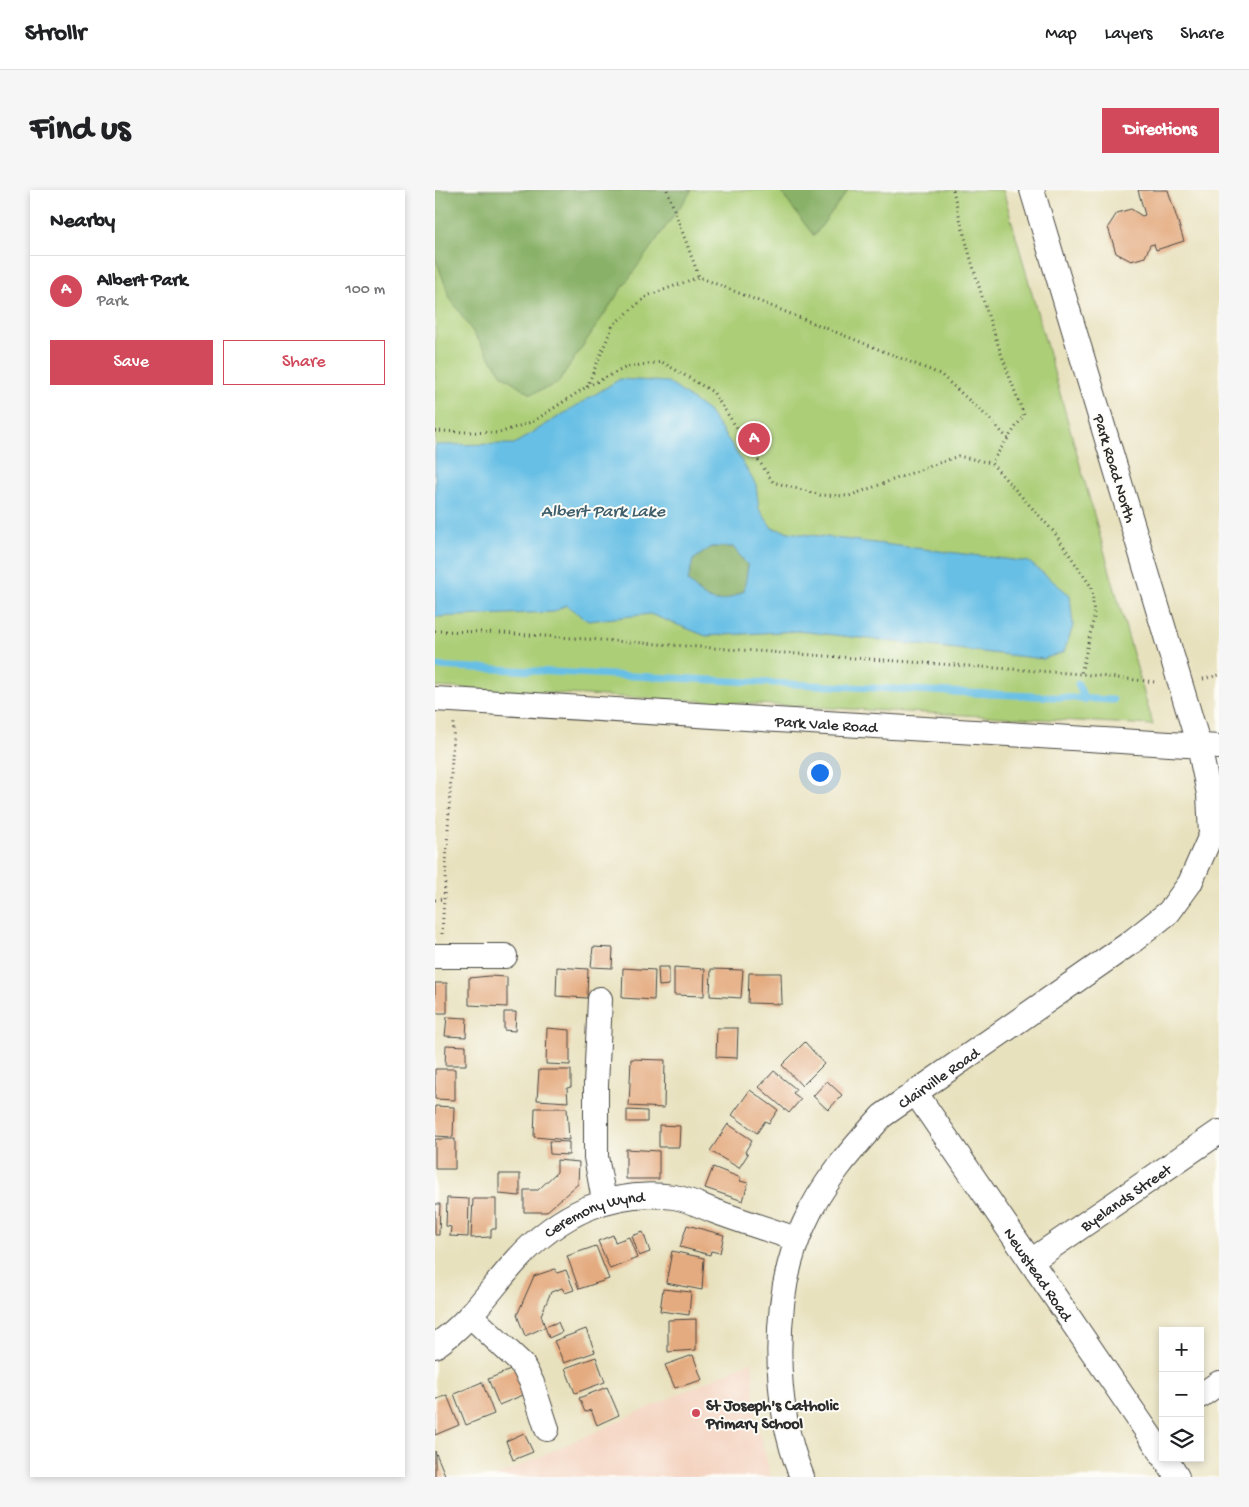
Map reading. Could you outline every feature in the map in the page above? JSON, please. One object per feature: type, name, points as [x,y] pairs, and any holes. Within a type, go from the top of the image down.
[{"type":"street","name":"Park Road North","points":[[1032,190],[1181,685],[1209,746]]},
{"type":"street","name":"Park Vale Road","points":[[445,700],[1209,746]]},
{"type":"street","name":"Clairville Road","points":[[802,1477],[785,1418],[781,1370],[781,1320],[786,1280],[797,1239],[827,1181],[882,1116],[1130,944],[1169,912],[1190,883],[1211,835],[1209,746]]},
{"type":"street","points":[[438,946],[505,956]]},
{"type":"street","points":[[600,999],[596,1085],[596,1157],[604,1200]]},
{"type":"street","name":"Newstead Road","points":[[915,1092],[1031,1261],[1155,1427],[1159,1441]]},
{"type":"street","name":"Byelands Street","points":[[1031,1261],[1219,1132]]},
{"type":"street","name":"Ceremony Wynd","points":[[435,1346],[471,1316],[516,1260],[551,1227],[580,1210],[604,1200],[641,1196],[675,1197],[797,1239]]},
{"type":"street","points":[[471,1316],[522,1364],[532,1383],[547,1429]]},
{"type":"street","points":[[1204,1393],[1219,1383]]},
{"type":"street","points":[[1168,1462],[1177,1477]]},
{"type":"path","points":[[667,190],[699,277]]},
{"type":"path","points":[[953,190],[968,256],[996,343],[1024,415],[991,463]]},
{"type":"path","points":[[586,387],[613,325],[647,296],[699,277],[940,374],[991,419],[1008,439]]},
{"type":"path","points":[[435,431],[499,433],[534,421],[586,387],[627,367],[662,362],[713,392],[773,482],[820,495],[849,496],[958,456],[991,463],[1054,532],[1093,588],[1094,617],[1081,674]]},
{"type":"path","points":[[435,631],[497,633],[1081,674],[1181,685],[1219,675]]},
{"type":"path","points":[[438,946],[443,899],[445,700]]},
{"type":"path","points":[[435,900],[443,899]]},
{"type":"shaded area","name":"St Joseph's Catholic Primary School","points":[[752,1361],[756,1420],[771,1477],[495,1477]]},
{"type":"green space","points":[[435,190],[1003,190],[1153,725],[435,687]]},
{"type":"green space","points":[[435,190],[692,190],[557,384],[531,394],[502,375],[450,298],[435,257]]},
{"type":"green space","points":[[779,190],[848,190],[814,236]]},
{"type":"green space","points":[[711,547],[733,547],[748,566],[744,591],[726,599],[713,601],[702,595],[688,581],[693,560]]},
{"type":"water","name":"Albert Park Lake","points":[[620,379],[668,382],[708,411],[732,445],[756,485],[759,509],[772,528],[794,533],[1029,562],[1070,595],[1073,626],[1064,652],[1043,659],[799,631],[706,636],[650,614],[588,621],[566,605],[554,612],[435,617],[435,445],[514,444]],"holes":[[[711,547],[733,547],[748,566],[744,591],[726,599],[713,601],[702,595],[688,581],[693,560]]]},
{"type":"building","points":[[1138,190],[1168,190],[1184,241],[1156,250],[1154,244],[1150,245],[1145,257],[1131,261],[1116,253],[1108,227],[1117,213],[1131,209],[1142,216],[1145,215]]},
{"type":"building","points":[[593,947],[613,948],[612,968],[591,967]]},
{"type":"building","points":[[557,967],[588,969],[587,998],[556,996]]},
{"type":"building","points":[[658,967],[669,967],[669,985],[659,986]]},
{"type":"building","points":[[674,967],[705,969],[704,996],[674,995]]},
{"type":"building","points":[[623,968],[655,970],[654,1000],[622,998]]},
{"type":"building","points":[[711,969],[743,970],[741,998],[710,996]]},
{"type":"building","points":[[749,973],[781,973],[782,1004],[748,1003]]},
{"type":"building","points":[[507,977],[507,1007],[469,1005],[469,978]]},
{"type":"building","points":[[435,983],[447,983],[447,1013],[435,1013]]},
{"type":"building","points":[[504,1012],[516,1012],[515,1031],[504,1030]]},
{"type":"building","points":[[447,1017],[467,1018],[466,1037],[445,1036]]},
{"type":"building","points":[[547,1028],[570,1030],[570,1065],[546,1064]]},
{"type":"building","points":[[717,1028],[738,1028],[737,1058],[716,1057]]},
{"type":"building","points":[[805,1042],[824,1064],[802,1086],[782,1065]]},
{"type":"building","points":[[446,1045],[466,1046],[466,1065],[445,1065]]},
{"type":"building","points":[[631,1059],[665,1060],[664,1108],[629,1106]]},
{"type":"building","points":[[435,1069],[455,1069],[455,1100],[435,1099]]},
{"type":"building","points":[[539,1070],[571,1070],[571,1087],[567,1088],[568,1102],[537,1100]]},
{"type":"building","points":[[774,1071],[796,1089],[793,1093],[801,1099],[789,1113],[759,1087]]},
{"type":"building","points":[[827,1081],[842,1095],[828,1110],[813,1096]]},
{"type":"building","points":[[750,1090],[778,1110],[769,1123],[765,1121],[757,1133],[732,1115]]},
{"type":"building","points":[[435,1106],[454,1107],[453,1137],[435,1136]]},
{"type":"building","points":[[535,1108],[567,1108],[569,1140],[534,1137]]},
{"type":"building","points":[[627,1110],[647,1111],[647,1122],[627,1122]]},
{"type":"building","points":[[728,1124],[752,1140],[745,1152],[748,1154],[739,1168],[710,1151]]},
{"type":"building","points":[[659,1125],[680,1126],[679,1147],[659,1147]]},
{"type":"building","points":[[435,1139],[455,1139],[455,1169],[435,1169]]},
{"type":"building","points":[[549,1141],[569,1142],[569,1155],[550,1154]]},
{"type":"building","points":[[626,1149],[659,1151],[659,1179],[626,1179]]},
{"type":"building","points":[[557,1160],[579,1162],[578,1184],[546,1212],[524,1212],[524,1190],[538,1190],[557,1172]]},
{"type":"building","points":[[713,1167],[741,1178],[740,1181],[748,1183],[743,1201],[705,1188]]},
{"type":"building","points":[[499,1174],[520,1174],[520,1196],[499,1194]]},
{"type":"building","points":[[447,1198],[469,1199],[468,1237],[450,1236],[451,1227],[446,1226]]},
{"type":"building","points":[[473,1199],[496,1199],[496,1229],[491,1229],[491,1237],[471,1238]]},
{"type":"building","points":[[435,1204],[440,1204],[439,1235],[435,1235]]},
{"type":"building","points":[[687,1225],[724,1235],[720,1253],[711,1251],[710,1255],[680,1247]]},
{"type":"building","points":[[643,1232],[650,1252],[639,1256],[632,1236]]},
{"type":"building","points":[[613,1235],[615,1242],[629,1237],[637,1258],[610,1269],[598,1241]]},
{"type":"building","points":[[596,1246],[609,1279],[579,1289],[567,1256]]},
{"type":"building","points":[[672,1251],[704,1258],[702,1290],[666,1283]]},
{"type":"building","points":[[555,1269],[557,1273],[566,1270],[574,1290],[565,1293],[562,1288],[551,1292],[541,1315],[545,1327],[525,1336],[517,1315],[534,1276]]},
{"type":"building","points":[[663,1289],[691,1292],[689,1315],[660,1311]]},
{"type":"building","points":[[696,1319],[696,1350],[668,1352],[668,1320]]},
{"type":"building","points":[[558,1322],[562,1332],[549,1338],[545,1327]]},
{"type":"building","points":[[586,1329],[595,1352],[564,1363],[554,1341]]},
{"type":"building","points":[[693,1355],[702,1380],[675,1388],[665,1365]]},
{"type":"building","points":[[596,1357],[605,1382],[575,1393],[565,1368]]},
{"type":"building","points":[[518,1367],[528,1393],[499,1405],[488,1379]]},
{"type":"building","points":[[482,1382],[494,1414],[466,1425],[454,1394]]},
{"type":"building","points":[[607,1387],[619,1415],[597,1425],[591,1410],[585,1412],[579,1398]]},
{"type":"building","points":[[447,1395],[459,1425],[435,1435],[435,1400]]},
{"type":"building","points":[[524,1433],[533,1452],[513,1460],[506,1441]]},
{"type":"building","points":[[435,1451],[446,1477],[435,1477]]},
{"type":"waterway","points":[[435,666],[1113,700]]},
{"type":"waterway","points":[[1078,684],[1085,700]]},
{"type":"place","name":"Albert Park","points":[[754,439]]},
{"type":"place","name":"St Joseph's Catholic Primary School","points":[[696,1413]]}]
